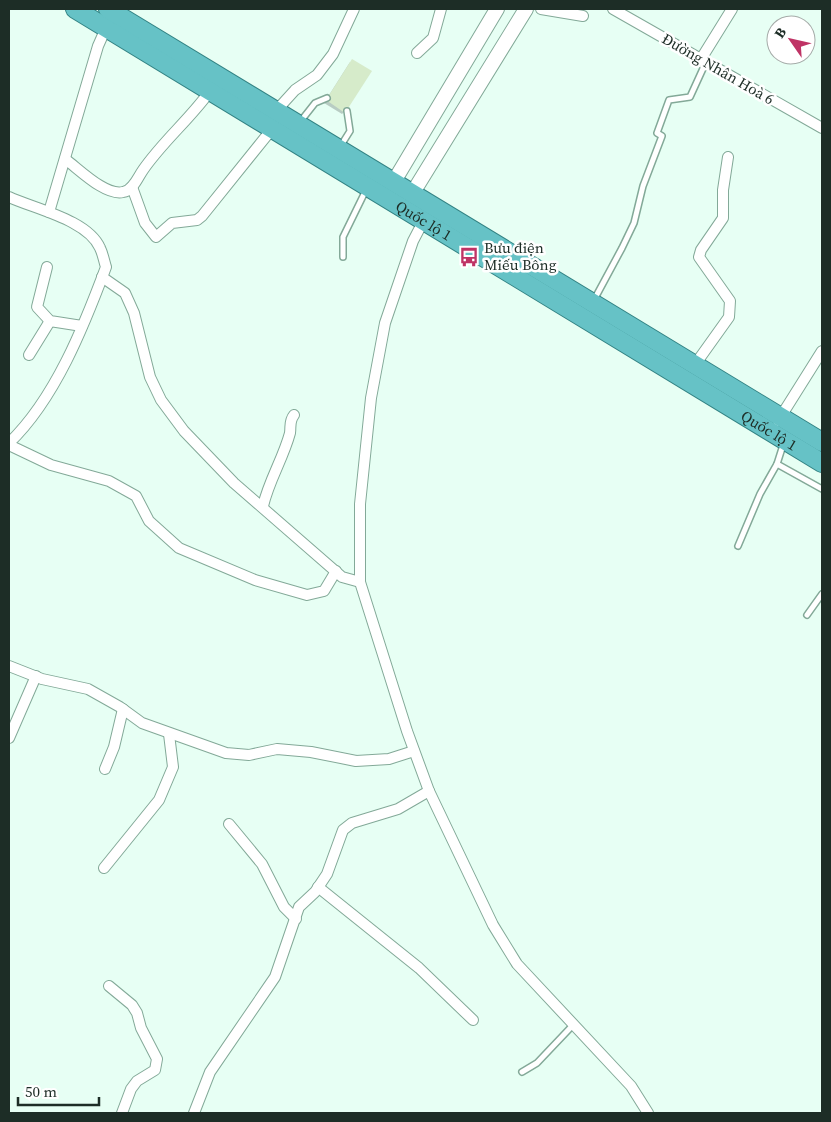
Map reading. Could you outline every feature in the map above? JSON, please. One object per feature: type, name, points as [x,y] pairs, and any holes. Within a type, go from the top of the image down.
[{"type":"highway","name":"Quốc lộ 1","points":[[75,9],[210,91],[274,120]]},
{"type":"highway","name":"Quốc lộ 1","points":[[108,9],[293,132],[367,187],[428,214],[592,303],[694,366],[822,463]]},
{"type":"highway","name":"Quốc lộ 1","points":[[293,132],[339,150],[412,194],[428,214],[778,430],[822,442]]},
{"type":"street","points":[[132,187],[145,223],[156,237],[172,223],[196,220],[202,216],[295,90],[317,75],[333,54],[354,9]]},
{"type":"street","points":[[417,53],[433,38],[441,9]]},
{"type":"street","points":[[392,182],[497,9]]},
{"type":"street","points":[[412,194],[526,9]]},
{"type":"street","points":[[541,9],[583,16]]},
{"type":"street","name":"Đường Nhân Hoà 6","points":[[613,9],[822,128]]},
{"type":"street","points":[[704,61],[732,9]]},
{"type":"street","points":[[49,212],[98,46],[106,28]]},
{"type":"street","points":[[65,159],[97,185],[115,192],[125,192],[132,187],[158,149],[195,111],[210,91]]},
{"type":"street","points":[[694,366],[729,316],[730,300],[703,265],[699,256],[701,250],[723,218],[723,190],[728,157]]},
{"type":"street","points":[[9,197],[30,207],[62,217],[86,231],[100,246],[106,267],[60,374],[9,444],[51,465],[110,481],[136,496],[149,521],[178,548],[254,580],[307,595],[324,591],[336,572]]},
{"type":"street","points":[[428,214],[413,241],[385,323],[371,398],[360,504],[360,582],[414,751],[430,791],[493,925],[517,964],[632,1086],[648,1113]]},
{"type":"street","points":[[47,267],[37,307],[50,321],[82,326]]},
{"type":"street","points":[[102,277],[124,293],[134,313],[150,377],[161,400],[184,431],[234,483],[263,506],[336,572],[342,577],[360,582]]},
{"type":"street","points":[[29,355],[50,321]]},
{"type":"street","points":[[778,430],[822,350]]},
{"type":"street","points":[[263,506],[270,480],[279,469],[290,434],[291,418],[294,415]]},
{"type":"street","points":[[9,666],[36,676],[88,690],[122,709],[142,723],[226,753],[249,755],[277,749],[311,752],[356,761],[389,759],[414,751]]},
{"type":"street","points":[[9,738],[36,676]]},
{"type":"street","points":[[105,769],[114,746],[122,709]]},
{"type":"street","points":[[104,868],[159,800],[173,767],[169,734]]},
{"type":"street","points":[[194,1113],[210,1072],[275,977],[299,907],[318,887],[326,874],[343,830],[352,822],[398,809],[430,791]]},
{"type":"street","points":[[229,824],[262,864],[284,907],[296,920]]},
{"type":"street","points":[[318,887],[419,968],[473,1020]]},
{"type":"street","points":[[109,986],[132,1004],[157,1059],[155,1070],[137,1081],[130,1089],[122,1113]]},
{"type":"lane","points":[[592,303],[634,223],[643,186],[662,136],[657,133],[666,104],[669,100],[690,97],[704,61]]},
{"type":"lane","points":[[293,132],[315,103],[327,98]]},
{"type":"lane","points":[[339,150],[350,131],[347,111]]},
{"type":"lane","points":[[343,257],[343,237],[367,187]]},
{"type":"lane","points":[[738,546],[760,494],[777,464],[778,430]]},
{"type":"lane","points":[[777,464],[822,489]]},
{"type":"lane","points":[[807,615],[822,594]]},
{"type":"lane","points":[[522,1072],[537,1063],[575,1024]]},
{"type":"building","points":[[352,59],[372,71],[345,113],[326,100]]},
{"type":"place","name":"Bưu điện Miếu Bông","points":[[469,257]]}]
